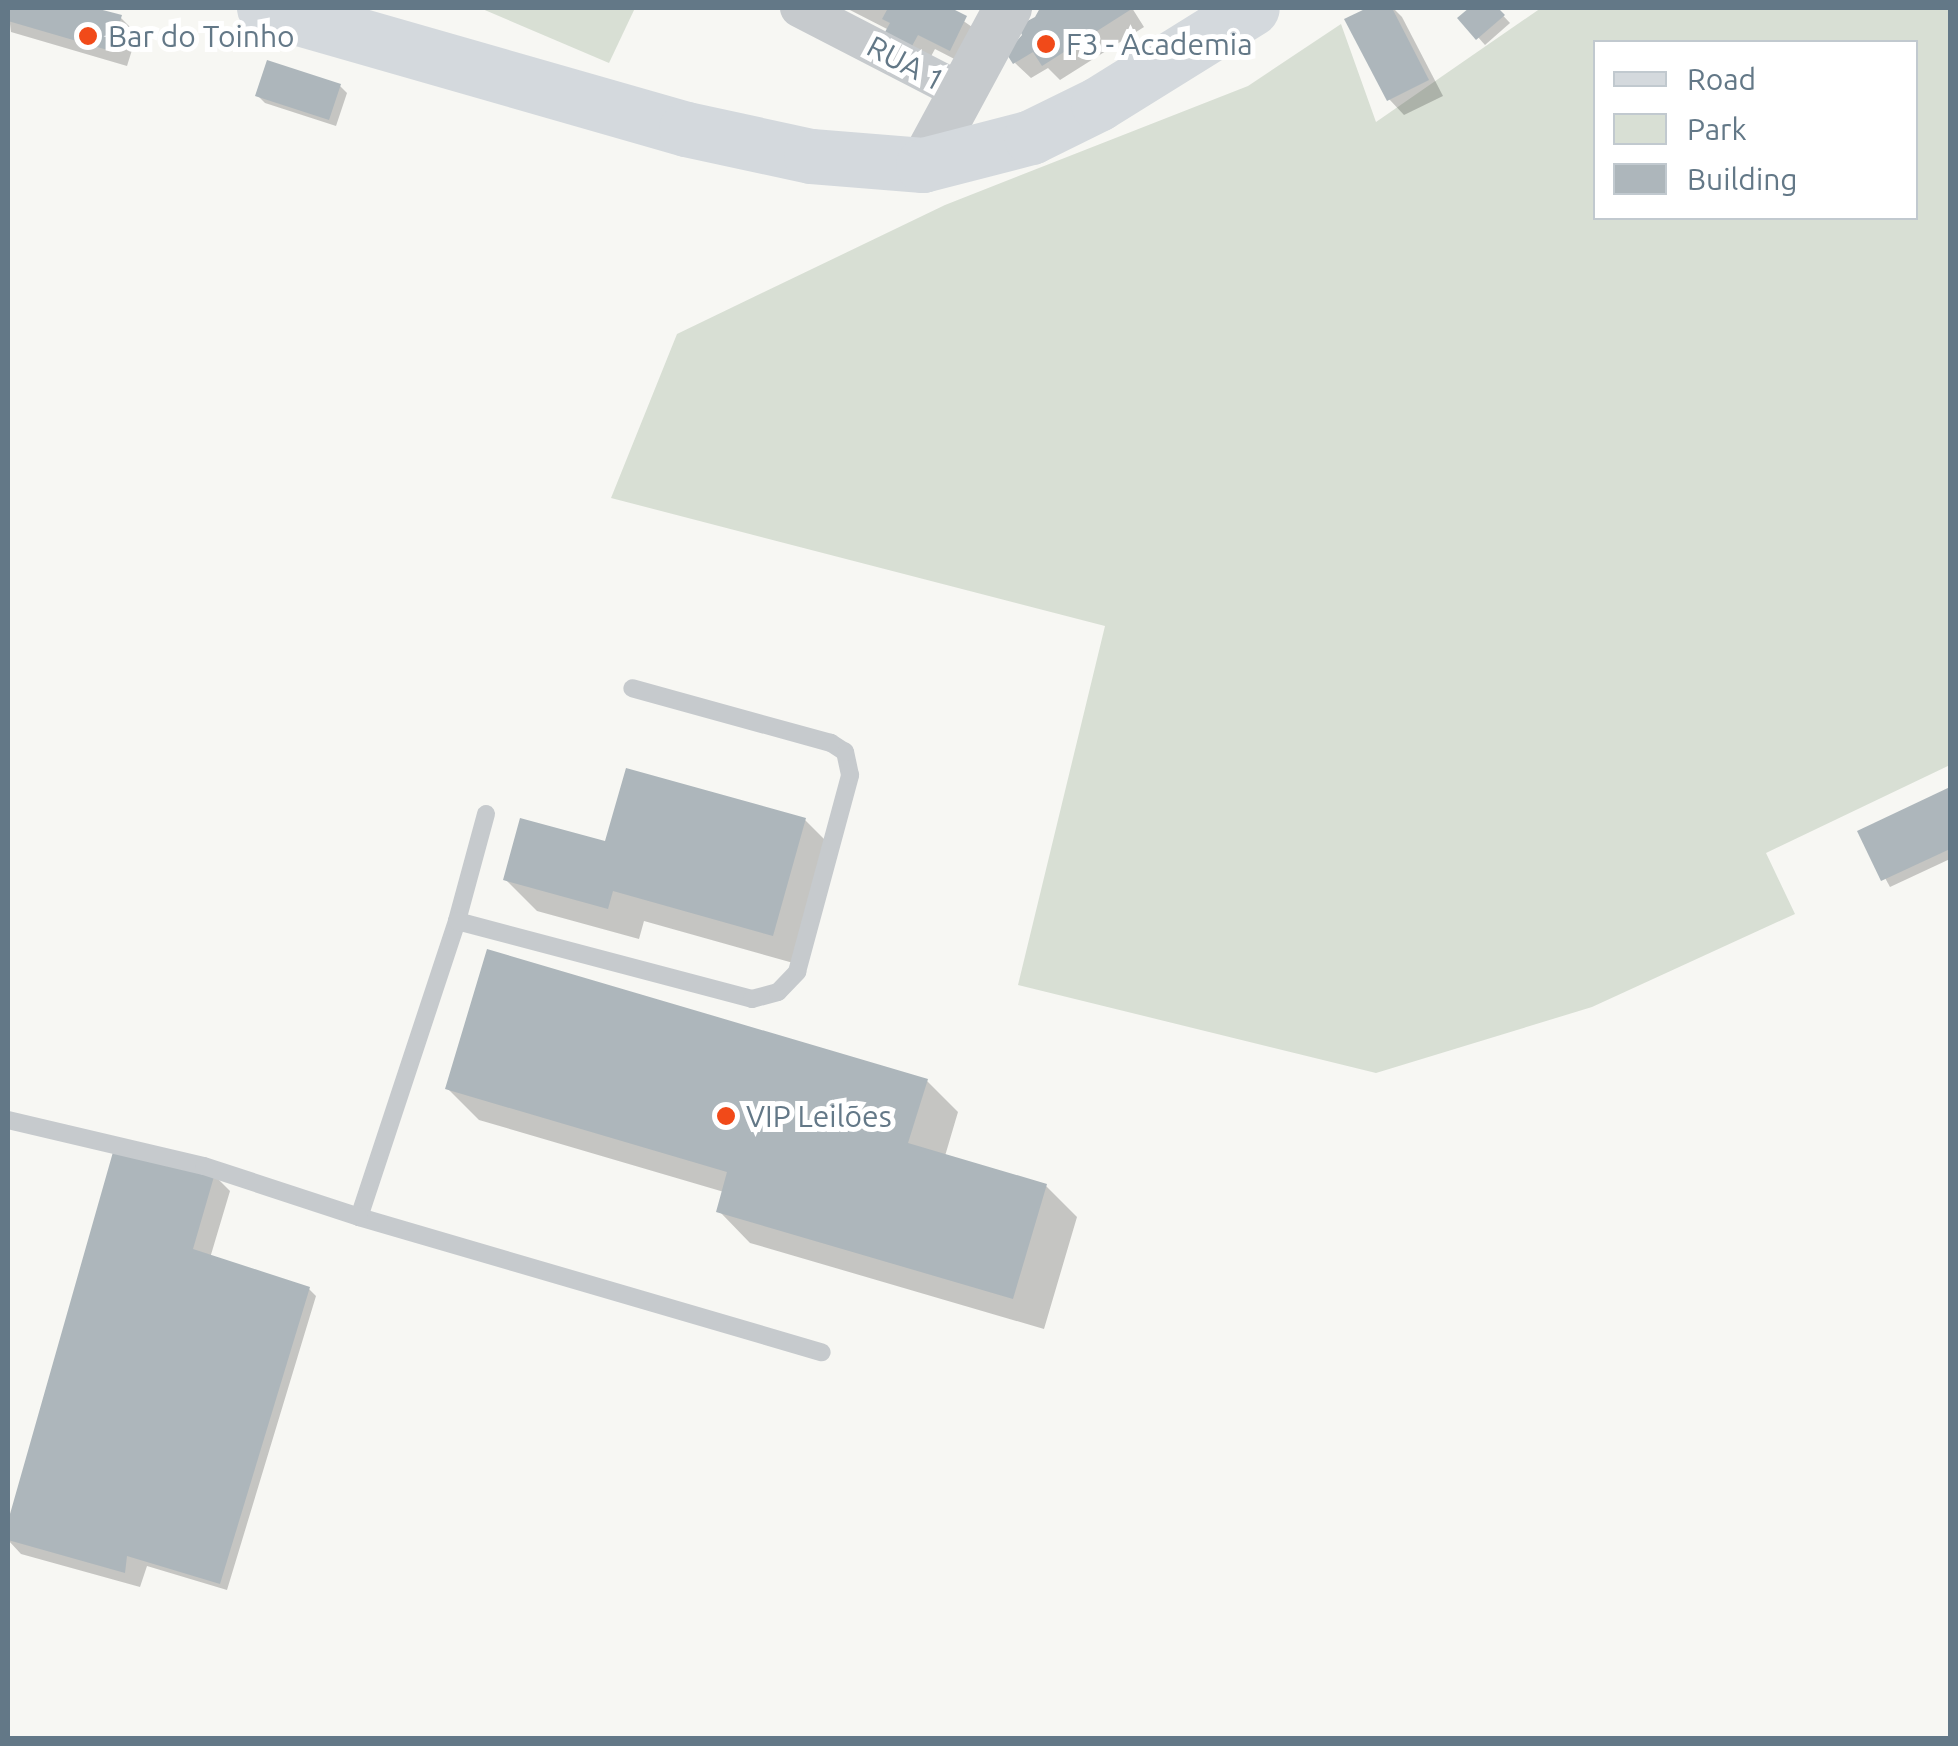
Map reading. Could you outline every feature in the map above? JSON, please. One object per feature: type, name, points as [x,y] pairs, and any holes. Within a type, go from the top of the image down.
[{"type":"main road","points":[[264,8],[686,129],[811,156],[923,165],[1031,137],[1098,104],[1252,8]]},
{"type":"street","name":"RUA 1","points":[[800,8],[960,91]]},
{"type":"street","points":[[923,165],[1008,8]]},
{"type":"lane","points":[[457,921],[752,999],[778,992],[798,972],[850,775],[845,752],[832,742],[632,688]]},
{"type":"lane","points":[[358,1217],[457,921],[486,814]]},
{"type":"lane","points":[[8,1120],[204,1166],[358,1217],[822,1352]]},
{"type":"green space","points":[[480,8],[635,8],[609,63]]},
{"type":"green space","points":[[1541,8],[1950,8],[1950,765],[1766,853],[1795,914],[1592,1007],[1376,1073],[1018,985],[1105,626],[611,498],[677,334],[945,205],[1248,86],[1341,24],[1376,122]]},
{"type":"building","name":"Bar do Toinho","points":[[8,8],[95,8],[122,15],[111,51],[8,21]]},
{"type":"building","points":[[888,8],[951,8],[967,16],[950,51],[918,35],[912,46],[885,32],[890,23],[882,19]]},
{"type":"building","name":"F3 - Academia","points":[[1040,8],[1130,10],[1042,66],[1033,52],[1013,64],[1006,53],[1022,35],[1018,26],[1035,17]]},
{"type":"building","points":[[1367,8],[1392,8],[1429,80],[1387,101],[1344,19]]},
{"type":"building","points":[[1469,8],[1498,8],[1505,15],[1476,40],[1457,18]]},
{"type":"building","points":[[267,60],[341,84],[329,120],[255,96]]},
{"type":"building","points":[[626,768],[806,818],[773,936],[613,891],[608,909],[503,880],[520,818],[605,841]]},
{"type":"building","points":[[1950,787],[1950,849],[1881,881],[1857,831]]},
{"type":"building","name":"VIP Leilões","points":[[487,949],[928,1079],[908,1143],[1047,1184],[1013,1299],[716,1212],[727,1172],[445,1089]]},
{"type":"building","points":[[115,1145],[215,1173],[193,1249],[310,1287],[220,1584],[127,1556],[125,1573],[8,1540],[8,1521]]},
{"type":"place","name":"Bar do Toinho","points":[[88,36]]},
{"type":"place","name":"F3 - Academia","points":[[1046,44]]},
{"type":"place","name":"VIP Leilões","points":[[726,1116]]}]
